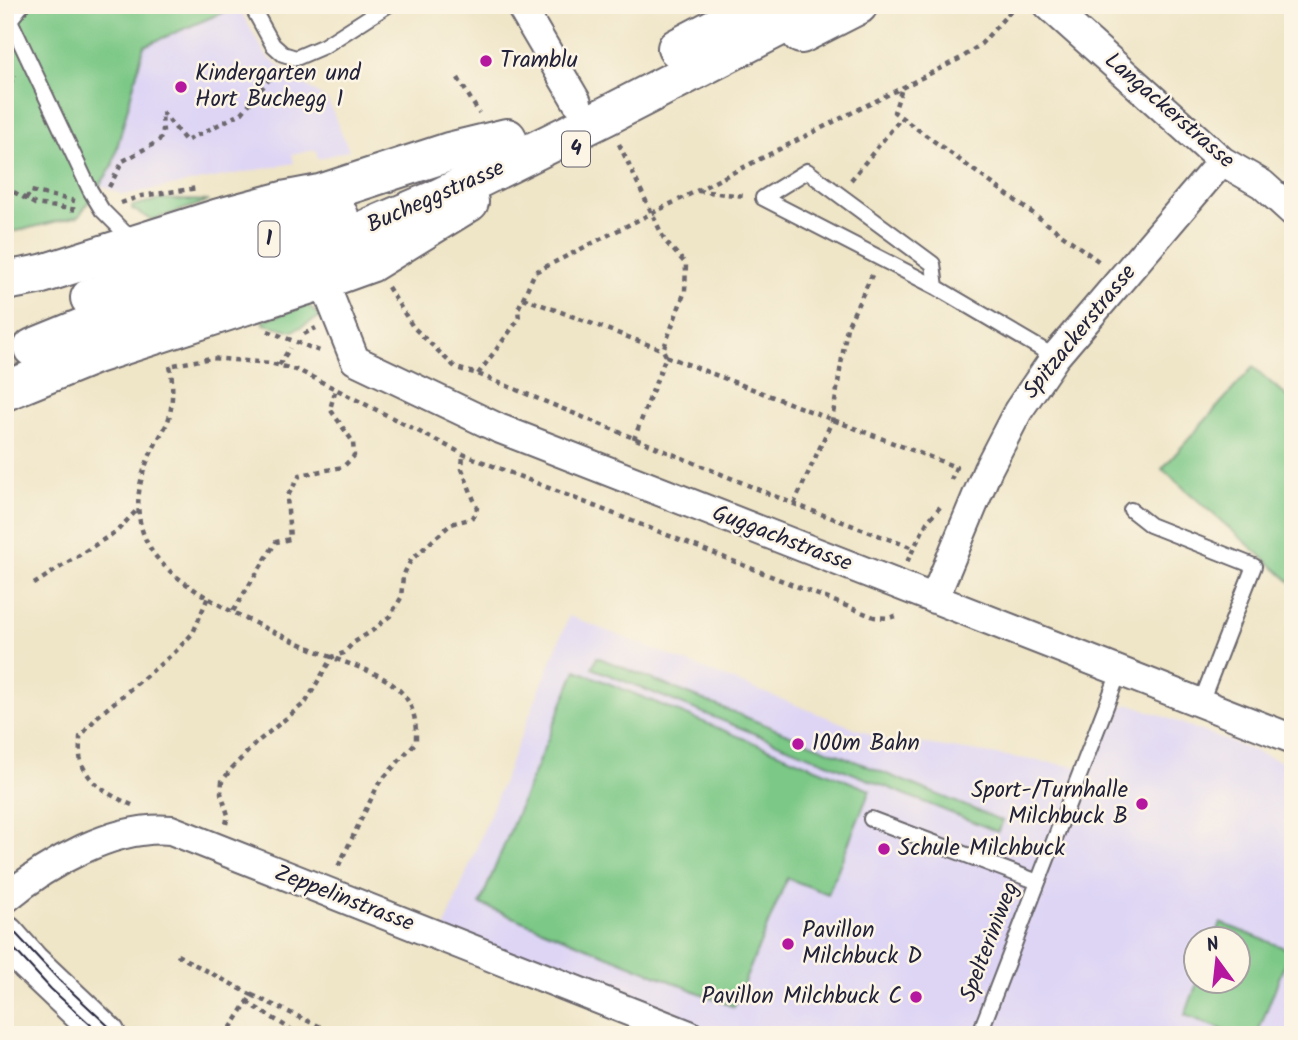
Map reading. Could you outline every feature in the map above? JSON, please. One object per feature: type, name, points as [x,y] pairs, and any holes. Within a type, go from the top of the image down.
[{"type":"main road","name":"Bucheggstrasse","points":[[5,281],[42,274],[134,243],[283,201],[320,194],[450,152],[495,128],[601,121],[759,5]]},
{"type":"main road","name":"Bucheggstrasse","points":[[495,128],[452,171],[356,210],[136,282],[29,337],[82,328],[287,263],[459,189],[601,121],[821,5]]},
{"type":"main road","name":"4","points":[[287,263],[375,239],[468,202],[858,5]]},
{"type":"main road","name":"Bucheggstrasse","points":[[5,391],[96,354],[323,281],[370,263],[468,202]]},
{"type":"main road","points":[[8,946],[106,1035]]},
{"type":"street","points":[[520,5],[601,121]]},
{"type":"street","name":"Langackerstrasse","points":[[1048,5],[1222,161],[1262,184],[1293,212]]},
{"type":"street","name":"Spitzackerstrasse","points":[[934,598],[988,469],[1018,411],[1055,357],[1222,161]]},
{"type":"street","name":"Guggachstrasse","points":[[323,281],[355,360],[498,428],[1293,738]]},
{"type":"street","name":"Zeppelinstrasse","points":[[5,899],[32,876],[112,836],[151,828],[171,830],[690,1035]]},
{"type":"lane","points":[[22,5],[10,20],[100,206],[134,243]]},
{"type":"lane","points":[[251,5],[273,45],[283,54],[296,58],[324,46],[387,5]]},
{"type":"lane","points":[[601,121],[682,93]]},
{"type":"lane","points":[[764,198],[807,171],[933,264],[936,287]]},
{"type":"lane","points":[[235,229],[297,209],[320,194]]},
{"type":"lane","points":[[764,198],[936,287],[1055,357]]},
{"type":"lane","points":[[86,275],[200,239]]},
{"type":"lane","points":[[1131,510],[1150,525],[1254,566],[1201,702]]},
{"type":"lane","name":"Spelteriniweg","points":[[979,1035],[1120,670]]},
{"type":"lane","points":[[871,819],[1038,882]]},
{"type":"path","points":[[478,374],[519,319],[518,309],[535,272],[963,57],[981,44],[1016,5]]},
{"type":"path","points":[[5,187],[35,204],[71,211],[100,206],[123,161],[159,141],[163,133],[162,112],[186,141],[242,113],[288,55]]},
{"type":"path","points":[[5,93],[19,67]]},
{"type":"path","points":[[458,78],[495,128]]},
{"type":"path","points":[[901,90],[894,112],[1109,270]]},
{"type":"path","points":[[839,195],[901,118]]},
{"type":"path","points":[[601,121],[665,241],[686,264],[685,291],[663,350]]},
{"type":"path","points":[[26,199],[31,191],[81,202]]},
{"type":"path","points":[[698,191],[764,198]]},
{"type":"path","points":[[794,504],[832,421],[847,327],[880,258]]},
{"type":"path","points":[[387,286],[413,327],[456,368],[478,374],[794,504],[912,548]]},
{"type":"path","points":[[523,298],[663,350],[666,356],[956,467],[948,487]]},
{"type":"path","points":[[279,365],[290,348]]},
{"type":"path","points":[[634,439],[666,356]]},
{"type":"path","points":[[158,370],[211,358],[279,365],[336,388],[463,454],[874,617],[901,615]]},
{"type":"path","points":[[170,366],[173,379],[170,415],[147,460],[139,485],[138,509],[142,529],[151,549],[172,575],[233,611],[332,657],[371,670],[408,701],[416,720],[416,742],[379,783],[337,871]]},
{"type":"path","points":[[233,611],[276,542],[290,539],[287,497],[300,475],[343,467],[354,456],[353,442],[330,409],[336,388]]},
{"type":"path","points":[[222,829],[228,815],[221,793],[222,781],[243,755],[306,702],[332,657],[344,653],[353,643],[390,616],[401,598],[403,576],[411,560],[451,524],[475,515],[477,508],[462,469],[463,454]]},
{"type":"path","points":[[905,569],[912,548],[927,522],[939,510],[944,498]]},
{"type":"path","points":[[34,584],[117,531],[138,509]]},
{"type":"path","points":[[141,808],[112,797],[96,784],[81,761],[80,737],[98,716],[160,666],[193,633],[208,597]]},
{"type":"path","points":[[177,955],[252,995],[338,1035]]},
{"type":"path","points":[[226,1035],[252,995]]},
{"type":"path","points":[[247,1002],[300,1035]]},
{"type":"shaded area","name":"Kindergarten und Hort Buchegg 1","points":[[128,5],[237,5],[267,57],[328,101],[349,150],[318,159],[316,150],[292,154],[294,163],[123,195],[102,186],[32,40]]},
{"type":"shaded area","name":"Schule Milchbuck","points":[[569,616],[903,747],[905,741],[1092,769],[1113,717],[1123,706],[1131,704],[1293,766],[1293,1035],[705,1035],[444,929]]},
{"type":"green space","points":[[5,5],[240,5],[144,46],[112,167],[79,216],[17,231],[5,231]]},
{"type":"green space","points":[[161,199],[209,201],[152,220],[132,209],[132,206]]},
{"type":"green space","points":[[308,305],[320,317],[293,331],[264,324],[264,320]]},
{"type":"green space","points":[[1253,367],[1293,402],[1293,584],[1162,469]]},
{"type":"green space","name":"100m Bahn","points":[[597,657],[1003,821],[998,832],[592,668]]},
{"type":"green space","points":[[576,670],[870,790],[828,894],[787,878],[734,1007],[480,904]]},
{"type":"green space","points":[[1252,935],[1290,950],[1257,1035],[1236,1035],[1185,1015],[1193,995],[1252,995]]},
{"type":"tunnel","points":[[5,361],[33,348]]},
{"type":"tram line","points":[[5,922],[59,980],[118,1035]]},
{"type":"tram line","points":[[5,939],[51,989],[102,1035]]},
{"type":"place","name":"Tramblu","points":[[486,61]]},
{"type":"place","name":"Kindergarten und Hort Buchegg 1","points":[[181,87]]},
{"type":"place","name":"100m Bahn","points":[[798,744]]},
{"type":"place","name":"Sport-/Turnhalle Milchbuck B","points":[[1142,804]]},
{"type":"place","name":"Schule Milchbuck","points":[[884,849]]},
{"type":"place","name":"Pavillon Milchbuck D","points":[[788,944]]},
{"type":"place","name":"Pavillon Milchbuck C","points":[[916,997]]}]
